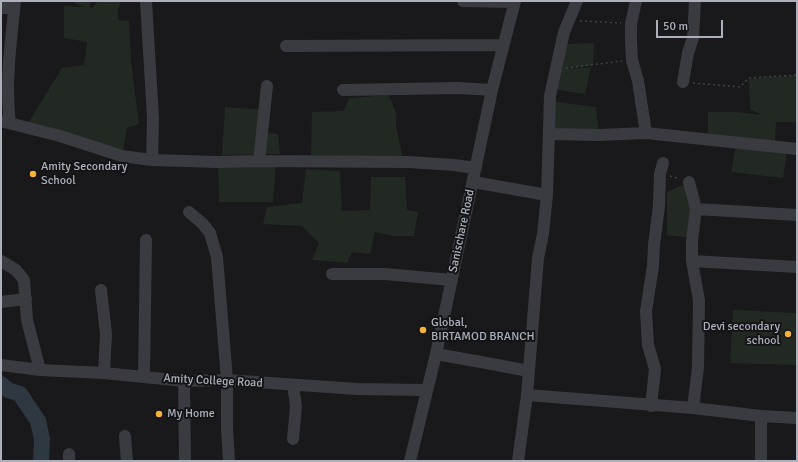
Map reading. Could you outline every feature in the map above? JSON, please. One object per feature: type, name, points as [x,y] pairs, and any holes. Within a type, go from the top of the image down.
[{"type":"street","points":[[146,1],[153,118],[152,160]]},
{"type":"street","points":[[463,1],[515,1]]},
{"type":"street","name":"Sanischare Road","points":[[410,461],[426,390],[436,354],[492,90],[515,1]]},
{"type":"street","points":[[518,461],[527,395],[538,258],[543,234],[547,195],[550,96],[564,32],[577,1]]},
{"type":"street","points":[[636,1],[630,24],[632,60],[638,82],[646,133]]},
{"type":"street","points":[[683,82],[688,53],[693,38],[696,1]]},
{"type":"street","points":[[1,8],[14,5],[8,109],[5,122],[60,136],[122,156],[152,160],[218,162],[258,160],[408,162],[476,168]]},
{"type":"street","points":[[286,46],[503,45]]},
{"type":"street","points":[[258,160],[267,86]]},
{"type":"street","points":[[343,90],[458,88],[492,90]]},
{"type":"street","points":[[549,134],[599,135],[646,133],[797,149]]},
{"type":"street","points":[[651,406],[655,368],[648,344],[646,311],[653,266],[662,168]]},
{"type":"street","points":[[473,182],[547,195]]},
{"type":"street","points":[[689,182],[696,208],[692,262],[699,301],[698,367],[693,408]]},
{"type":"street","points":[[696,208],[797,215]]},
{"type":"street","points":[[190,212],[210,233],[217,257],[228,380],[227,430],[229,461]]},
{"type":"street","points":[[144,377],[146,240]]},
{"type":"street","points":[[1,261],[16,270],[24,280],[28,320],[40,370]]},
{"type":"street","points":[[692,262],[797,267]]},
{"type":"street","points":[[332,274],[385,274],[452,280]]},
{"type":"street","points":[[101,290],[106,334],[104,373]]},
{"type":"street","points":[[1,302],[26,299]]},
{"type":"street","points":[[436,354],[529,372]]},
{"type":"street","name":"Amity College Road","points":[[1,365],[40,370],[104,373],[184,381],[228,380],[293,385],[426,390]]},
{"type":"street","points":[[184,381],[184,461]]},
{"type":"street","points":[[293,385],[296,406],[293,439]]},
{"type":"street","points":[[527,395],[797,418]]},
{"type":"street","points":[[761,416],[761,461]]},
{"type":"street","points":[[125,436],[127,461]]},
{"type":"path","points":[[569,20],[630,24]]},
{"type":"path","points":[[556,70],[632,60]]},
{"type":"path","points":[[683,82],[740,87],[749,78],[797,75]]},
{"type":"path","points":[[662,168],[689,182]]},
{"type":"shaded area","points":[[74,1],[91,1],[89,7],[93,8],[97,1],[121,1],[118,9],[118,20],[129,21],[131,61],[139,124],[127,128],[122,156],[25,128],[62,68],[84,65],[87,42],[64,38],[64,6],[86,7],[74,3]]},
{"type":"shaded area","points":[[594,43],[593,65],[564,69],[591,67],[585,94],[552,89],[561,44]]},
{"type":"shaded area","points":[[797,75],[797,122],[776,122],[775,142],[708,135],[708,112],[737,112],[762,115],[750,109],[749,79]]},
{"type":"shaded area","points":[[389,95],[396,113],[396,127],[403,158],[311,155],[312,112],[344,111],[349,98]]},
{"type":"shaded area","points":[[556,102],[596,107],[599,135],[549,134]]},
{"type":"shaded area","points":[[225,107],[267,110],[262,132],[278,134],[280,154],[222,155]]},
{"type":"shaded area","points":[[736,145],[787,151],[783,178],[731,172]]},
{"type":"shaded area","points":[[276,161],[273,202],[219,202],[218,162]]},
{"type":"shaded area","points":[[306,169],[340,171],[342,211],[370,210],[371,177],[405,177],[407,210],[418,212],[414,236],[393,236],[375,232],[370,254],[352,252],[347,263],[312,260],[319,243],[302,226],[263,224],[267,207],[302,203]]},
{"type":"shaded area","points":[[689,182],[692,238],[667,235],[667,192]]},
{"type":"shaded area","points":[[733,310],[797,313],[797,365],[730,363]]},
{"type":"waterway","points":[[1,384],[8,390],[20,394],[38,421],[42,439],[41,461]]},
{"type":"place","name":"Amity Secondary School","points":[[33,174]]},
{"type":"place","name":"Global, BIRTAMOD BRANCH","points":[[423,330]]},
{"type":"place","name":"Devi secondary school","points":[[788,334]]},
{"type":"place","name":"My Home","points":[[159,414]]}]
